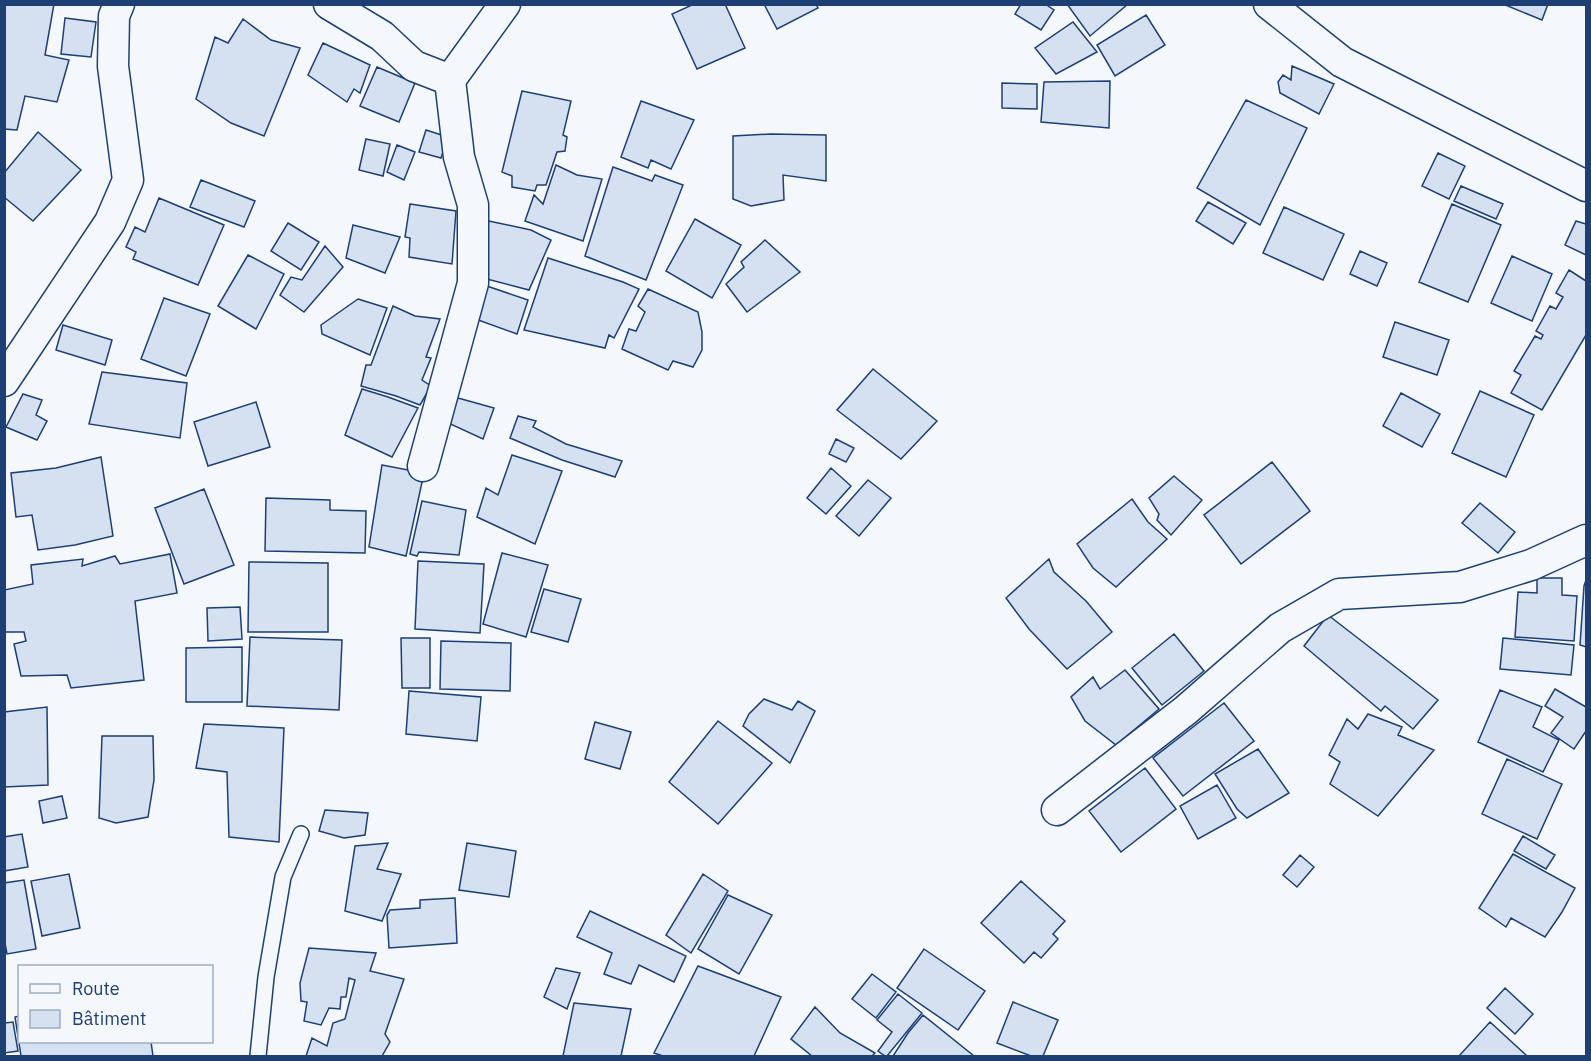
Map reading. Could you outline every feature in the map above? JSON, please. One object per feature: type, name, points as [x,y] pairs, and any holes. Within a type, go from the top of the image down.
[{"type":"street","points":[[4,381],[110,222],[128,180],[113,66],[114,16],[119,4]]},
{"type":"street","points":[[329,4],[382,36],[414,66],[450,80]]},
{"type":"street","points":[[423,466],[473,283],[473,206],[459,157],[450,80],[505,4]]},
{"type":"street","points":[[1269,4],[1342,62],[1587,186]]},
{"type":"street","points":[[1057,810],[1186,710],[1280,628],[1339,594],[1460,587],[1531,565],[1587,540]]},
{"type":"lane","points":[[258,1056],[266,977],[283,877],[302,834]]},
{"type":"building","points":[[4,4],[54,4],[45,55],[69,60],[57,102],[25,96],[17,130],[4,129]]},
{"type":"building","points":[[694,4],[725,4],[745,48],[697,69],[672,14]]},
{"type":"building","points":[[764,4],[816,4],[818,8],[777,29]]},
{"type":"building","points":[[1021,4],[1045,4],[1054,10],[1041,30],[1015,14]]},
{"type":"building","points":[[1067,4],[1128,4],[1090,36]]},
{"type":"building","points":[[1503,4],[1548,4],[1542,20]]},
{"type":"building","points":[[1146,15],[1165,45],[1115,76],[1097,45]]},
{"type":"building","points":[[65,18],[96,22],[91,57],[61,54]]},
{"type":"building","points":[[243,19],[271,40],[300,48],[264,136],[231,123],[196,99],[215,37],[228,43]]},
{"type":"building","points":[[1073,22],[1097,52],[1056,74],[1035,48]]},
{"type":"building","points":[[323,43],[370,65],[360,93],[354,89],[347,102],[308,75]]},
{"type":"building","points":[[1292,66],[1334,84],[1319,114],[1280,93],[1278,82],[1283,75],[1291,80]]},
{"type":"building","points":[[377,67],[415,83],[399,122],[360,106]]},
{"type":"building","points":[[1110,81],[1109,128],[1041,122],[1044,82]]},
{"type":"building","points":[[1002,83],[1037,84],[1037,109],[1002,108]]},
{"type":"building","points":[[522,91],[571,101],[563,135],[567,137],[565,151],[557,152],[546,185],[537,185],[535,191],[512,187],[512,176],[502,172]]},
{"type":"building","points":[[1246,100],[1307,128],[1260,225],[1197,188]]},
{"type":"building","points":[[641,101],[694,120],[671,169],[651,160],[648,168],[621,157]]},
{"type":"building","points":[[426,130],[448,137],[441,158],[419,152]]},
{"type":"building","points":[[38,132],[81,170],[33,221],[4,197],[4,173]]},
{"type":"building","points":[[826,135],[826,181],[783,175],[784,200],[751,206],[733,199],[733,136]]},
{"type":"building","points":[[366,139],[390,144],[383,176],[359,170]]},
{"type":"building","points":[[397,145],[415,152],[404,180],[387,172]]},
{"type":"building","points":[[1438,153],[1465,166],[1449,199],[1422,186]]},
{"type":"building","points":[[556,165],[577,175],[602,179],[583,241],[525,221],[534,195],[543,204]]},
{"type":"building","points":[[613,167],[652,181],[655,175],[683,185],[646,280],[585,256]]},
{"type":"building","points":[[201,180],[255,201],[244,227],[190,207]]},
{"type":"building","points":[[1461,186],[1503,204],[1496,219],[1454,201]]},
{"type":"building","points":[[159,198],[224,225],[198,285],[133,259],[136,252],[126,247],[135,227],[145,232]]},
{"type":"building","points":[[1208,202],[1246,223],[1233,244],[1196,221]]},
{"type":"building","points":[[410,204],[456,211],[452,264],[409,257],[410,238],[405,237]]},
{"type":"building","points":[[1452,204],[1501,225],[1468,302],[1419,282]]},
{"type":"building","points":[[1284,207],[1344,234],[1323,280],[1263,253]]},
{"type":"building","points":[[695,219],[741,245],[712,298],[666,271]]},
{"type":"building","points":[[484,220],[531,230],[551,240],[529,290],[479,277]]},
{"type":"building","points":[[1576,221],[1586,224],[1586,255],[1565,245]]},
{"type":"building","points":[[288,223],[319,242],[301,270],[271,251]]},
{"type":"building","points":[[353,225],[400,237],[385,273],[346,258]]},
{"type":"building","points":[[765,240],[800,272],[747,312],[726,284],[744,267],[741,262]]},
{"type":"building","points":[[325,246],[343,267],[304,312],[280,295],[291,277],[302,280]]},
{"type":"building","points":[[1360,251],[1387,263],[1377,286],[1350,274]]},
{"type":"building","points":[[248,255],[284,274],[256,329],[218,306]]},
{"type":"building","points":[[1512,256],[1552,274],[1532,321],[1491,303]]},
{"type":"building","points":[[548,258],[639,289],[614,338],[609,335],[605,348],[524,330]]},
{"type":"building","points":[[1569,270],[1586,281],[1586,335],[1542,410],[1511,393],[1521,375],[1514,371],[1535,336],[1541,339],[1543,335],[1536,331],[1550,306],[1556,309],[1563,297],[1556,293]]},
{"type":"building","points":[[478,283],[528,300],[517,334],[470,317]]},
{"type":"building","points":[[648,289],[698,312],[702,332],[702,350],[693,367],[673,361],[668,370],[622,349],[629,329],[636,331],[645,312],[638,306]]},
{"type":"building","points":[[164,298],[210,314],[186,376],[141,359]]},
{"type":"building","points":[[358,299],[387,308],[370,355],[322,334],[321,325]]},
{"type":"building","points":[[393,306],[415,316],[440,319],[426,357],[431,358],[422,380],[431,386],[420,405],[361,386],[366,365],[371,365]]},
{"type":"building","points":[[1395,322],[1449,340],[1437,375],[1383,357]]},
{"type":"building","points":[[63,325],[112,340],[105,365],[56,350]]},
{"type":"building","points":[[873,369],[937,421],[901,459],[837,410]]},
{"type":"building","points":[[102,372],[187,383],[180,438],[89,424]]},
{"type":"building","points":[[362,389],[418,408],[392,457],[345,435]]},
{"type":"building","points":[[1480,391],[1534,415],[1506,477],[1452,453]]},
{"type":"building","points":[[1401,393],[1440,414],[1422,447],[1383,426]]},
{"type":"building","points":[[23,394],[42,400],[36,415],[47,421],[37,440],[6,427]]},
{"type":"building","points":[[458,398],[494,408],[483,439],[446,422]]},
{"type":"building","points":[[256,402],[270,447],[208,466],[194,422]]},
{"type":"building","points":[[518,416],[536,421],[533,427],[566,444],[622,461],[615,477],[562,460],[510,438]]},
{"type":"building","points":[[836,439],[854,448],[846,462],[829,454]]},
{"type":"building","points":[[512,455],[562,471],[535,544],[477,517],[486,488],[498,495]]},
{"type":"building","points":[[101,457],[113,536],[75,545],[38,550],[32,515],[16,517],[11,473],[56,468]]},
{"type":"building","points":[[1272,462],[1310,511],[1241,564],[1204,515]]},
{"type":"building","points":[[382,465],[424,473],[406,556],[369,547]]},
{"type":"building","points":[[831,468],[851,486],[826,514],[807,498]]},
{"type":"building","points":[[1174,476],[1202,500],[1171,535],[1157,520],[1159,514],[1149,498]]},
{"type":"building","points":[[868,480],[891,498],[859,536],[836,516]]},
{"type":"building","points":[[204,489],[234,565],[184,584],[155,508]]},
{"type":"building","points":[[266,498],[330,500],[330,510],[366,511],[365,553],[265,551]]},
{"type":"building","points":[[1132,499],[1148,522],[1167,539],[1116,587],[1093,568],[1077,544]]},
{"type":"building","points":[[422,501],[466,510],[459,555],[419,552],[417,556],[410,554]]},
{"type":"building","points":[[1480,503],[1515,532],[1498,553],[1462,523]]},
{"type":"building","points":[[502,553],[548,565],[526,637],[483,624]]},
{"type":"building","points":[[170,554],[177,593],[135,601],[144,680],[71,688],[67,675],[21,676],[14,644],[26,641],[24,632],[5,632],[4,590],[33,584],[31,565],[83,559],[82,566],[115,556],[120,564]]},
{"type":"building","points":[[1049,559],[1054,572],[1086,601],[1112,632],[1067,669],[1029,629],[1006,598]]},
{"type":"building","points":[[418,561],[484,564],[480,633],[415,629]]},
{"type":"building","points":[[249,562],[328,563],[328,632],[248,632]]},
{"type":"building","points":[[1537,578],[1562,578],[1562,595],[1577,596],[1574,641],[1515,637],[1518,592],[1537,593]]},
{"type":"building","points":[[1586,580],[1586,647],[1580,645]]},
{"type":"building","points":[[544,589],[581,599],[568,642],[531,632]]},
{"type":"building","points":[[240,607],[242,639],[208,641],[207,608]]},
{"type":"building","points":[[1328,615],[1438,700],[1413,729],[1385,706],[1381,711],[1304,646]]},
{"type":"building","points":[[1174,634],[1204,671],[1162,705],[1132,668]]},
{"type":"building","points":[[250,637],[342,640],[339,710],[247,706]]},
{"type":"building","points":[[401,638],[430,638],[430,688],[402,688]]},
{"type":"building","points":[[1503,638],[1574,645],[1571,675],[1500,669]]},
{"type":"building","points":[[441,641],[511,643],[510,691],[440,689]]},
{"type":"building","points":[[242,647],[242,702],[186,702],[186,648]]},
{"type":"building","points":[[1125,670],[1159,709],[1116,745],[1085,721],[1071,697],[1093,677],[1100,689]]},
{"type":"building","points":[[1555,689],[1586,707],[1586,731],[1574,749],[1551,733],[1563,717],[1545,706]]},
{"type":"building","points":[[1500,690],[1542,707],[1533,727],[1559,740],[1543,772],[1478,742]]},
{"type":"building","points":[[409,691],[481,697],[477,741],[406,734]]},
{"type":"building","points":[[764,699],[792,710],[798,701],[815,711],[790,763],[743,726],[749,714]]},
{"type":"building","points":[[1224,703],[1254,741],[1183,796],[1153,758]]},
{"type":"building","points":[[47,707],[48,785],[4,787],[4,712]]},
{"type":"building","points":[[1368,714],[1402,727],[1398,735],[1434,750],[1378,816],[1330,784],[1340,762],[1329,755],[1347,719],[1358,729]]},
{"type":"building","points":[[718,721],[772,763],[718,824],[669,782]]},
{"type":"building","points":[[595,722],[631,732],[620,769],[585,759]]},
{"type":"building","points":[[204,724],[284,728],[279,842],[229,837],[227,772],[196,768]]},
{"type":"building","points":[[102,736],[153,736],[154,780],[148,817],[116,823],[99,818]]},
{"type":"building","points":[[1258,749],[1289,793],[1247,818],[1237,809],[1215,774]]},
{"type":"building","points":[[1507,759],[1562,784],[1537,839],[1482,814]]},
{"type":"building","points":[[1145,768],[1176,809],[1121,852],[1089,811]]},
{"type":"building","points":[[1217,785],[1236,818],[1198,839],[1180,806]]},
{"type":"building","points":[[62,796],[67,818],[43,823],[39,801]]},
{"type":"building","points":[[325,810],[368,813],[365,835],[344,838],[319,831]]},
{"type":"building","points":[[22,834],[28,867],[4,871],[4,837]]},
{"type":"building","points":[[1523,836],[1555,855],[1546,869],[1514,851]]},
{"type":"building","points":[[388,843],[377,869],[401,874],[382,921],[345,911],[355,846]]},
{"type":"building","points":[[467,843],[516,851],[509,897],[459,890]]},
{"type":"building","points":[[1513,854],[1575,888],[1545,937],[1511,918],[1506,927],[1479,908]]},
{"type":"building","points":[[1300,855],[1314,867],[1297,887],[1283,875]]},
{"type":"building","points":[[69,874],[80,928],[42,936],[31,881]]},
{"type":"building","points":[[703,874],[728,891],[691,953],[666,935]]},
{"type":"building","points":[[24,880],[36,949],[7,954],[4,938],[4,883]]},
{"type":"building","points":[[1021,881],[1065,921],[1053,934],[1058,939],[1041,958],[1034,952],[1024,963],[981,923]]},
{"type":"building","points":[[728,895],[772,915],[739,974],[698,949]]},
{"type":"building","points":[[455,898],[457,943],[389,948],[387,915],[390,910],[420,908],[420,900]]},
{"type":"building","points":[[590,911],[686,956],[674,982],[639,965],[631,984],[604,974],[612,953],[577,937]]},
{"type":"building","points":[[309,948],[376,953],[370,971],[404,979],[385,1034],[390,1042],[382,1056],[306,1056],[312,1038],[327,1046],[333,1023],[345,1019],[355,980],[349,978],[346,997],[341,997],[340,1009],[329,1008],[321,1025],[304,1021],[307,1002],[301,1001],[300,983]]},
{"type":"building","points":[[924,949],[985,991],[958,1030],[897,988]]},
{"type":"building","points":[[698,966],[781,997],[754,1056],[663,1056],[654,1053]]},
{"type":"building","points":[[556,968],[580,973],[567,1009],[544,997]]},
{"type":"building","points":[[872,974],[896,992],[876,1018],[852,999]]},
{"type":"building","points":[[1505,988],[1533,1014],[1515,1034],[1487,1008]]},
{"type":"building","points":[[898,994],[922,1013],[885,1056],[878,1051],[892,1032],[877,1020]]},
{"type":"building","points":[[1013,1002],[1058,1020],[1043,1056],[1031,1056],[997,1043]]},
{"type":"building","points":[[574,1003],[631,1009],[621,1056],[563,1056]]},
{"type":"building","points":[[815,1007],[840,1033],[875,1053],[872,1056],[812,1056],[791,1039]]},
{"type":"building","points":[[4,1015],[5,1023],[13,1022],[18,1051],[4,1053]]},
{"type":"building","points":[[923,1015],[974,1056],[893,1056]]},
{"type":"building","points":[[18,1016],[18,1036],[15,1017]]},
{"type":"building","points":[[1490,1022],[1527,1056],[1459,1056]]},
{"type":"building","points":[[19,1043],[151,1043],[153,1056],[21,1056]]}]
